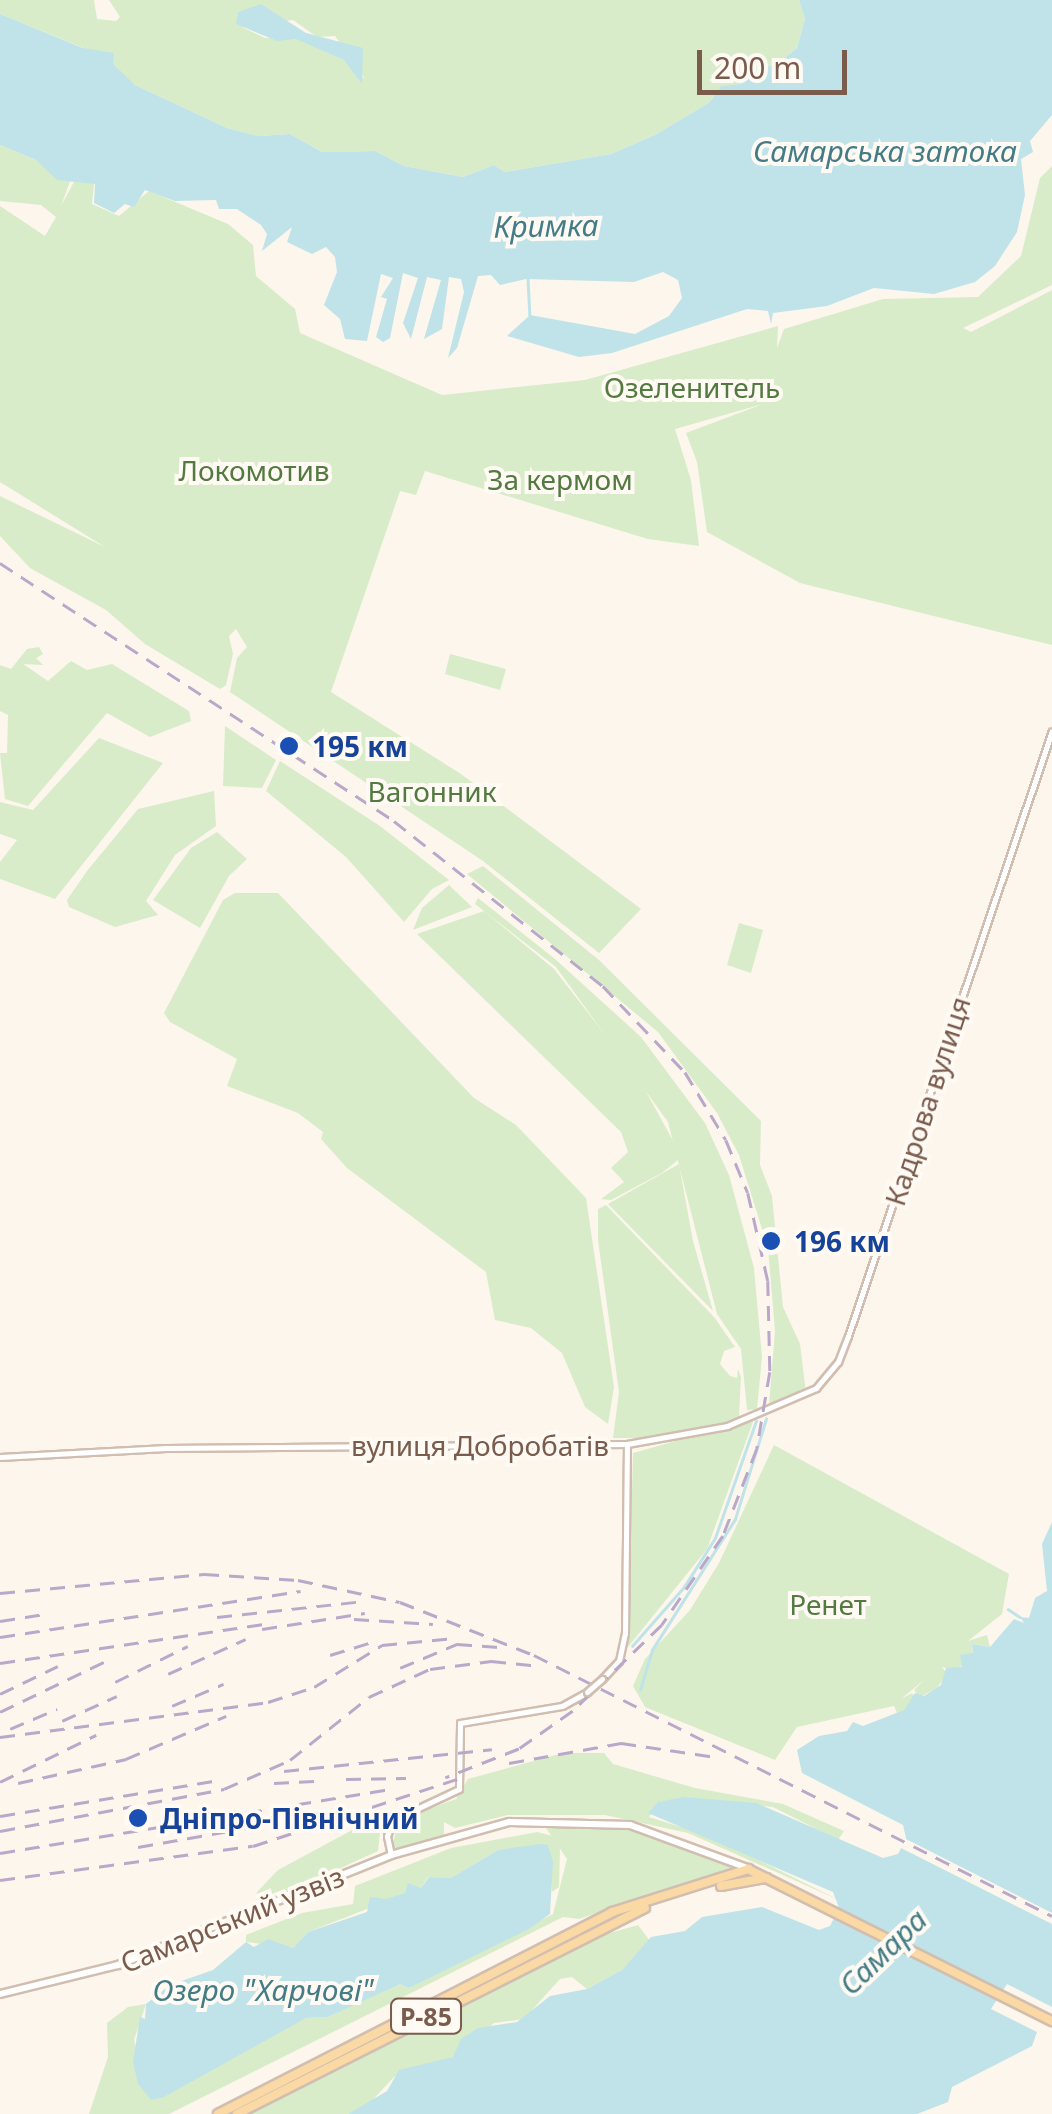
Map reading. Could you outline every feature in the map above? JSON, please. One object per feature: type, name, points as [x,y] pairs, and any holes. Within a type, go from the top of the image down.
[{"type":"main road","name":"Самарський узвіз","points":[[0,1994],[157,1951],[392,1855],[492,1825],[567,1819],[656,1831],[732,1861],[751,1873]]},
{"type":"main road","points":[[732,1861],[737,1873]]},
{"type":"main road","name":"Р-85","points":[[218,2114],[588,1923],[737,1873],[770,1879],[1052,2021]]},
{"type":"main road","name":"Р-85","points":[[236,2114],[615,1919],[751,1873]]},
{"type":"street","name":"Кадрова вулиця","points":[[626,1444],[713,1430],[791,1402],[816,1388],[838,1362],[1052,731]]},
{"type":"street","name":"вулиця Добробатів","points":[[0,1457],[201,1448],[626,1444],[624,1646],[602,1680],[553,1708],[460,1723],[459,1789],[393,1820],[387,1836],[392,1855]]},
{"type":"green space","points":[[0,0],[94,0],[97,19],[116,21],[120,17],[109,0],[799,0],[805,19],[797,48],[776,65],[750,70],[742,85],[721,86],[710,102],[655,135],[611,154],[505,172],[494,165],[463,177],[404,166],[375,151],[322,152],[290,134],[258,136],[227,128],[135,85],[84,48],[0,14]],"holes":[[[293,20],[317,37],[335,36],[365,79],[344,60],[296,38],[265,38],[242,27]]]},
{"type":"green space","points":[[0,145],[36,160],[60,180],[72,176],[61,206],[76,178],[94,184],[92,204],[119,216],[149,191],[228,224],[253,245],[256,276],[295,309],[300,333],[442,395],[585,380],[778,326],[777,348],[784,329],[883,299],[978,297],[1021,256],[1040,178],[1052,166],[1052,285],[963,328],[971,332],[1052,290],[1052,645],[800,583],[707,532],[697,462],[686,433],[763,404],[675,429],[691,480],[699,546],[648,539],[425,471],[416,495],[400,491],[331,692],[461,774],[641,909],[599,953],[483,861],[230,692],[237,658],[247,647],[236,629],[229,636],[233,654],[226,685],[220,689],[145,644],[106,610],[30,568],[0,536],[0,496],[105,547],[0,482],[0,206],[45,236],[56,217],[41,205],[0,201]]},
{"type":"green space","points":[[39,647],[43,654],[36,658],[43,665],[23,664],[48,681],[71,661],[87,670],[112,664],[189,711],[191,721],[150,737],[107,713],[28,806],[5,799],[0,753],[7,753],[8,715],[0,711],[0,665],[11,669],[27,649]]},
{"type":"green space","points":[[450,654],[506,669],[500,690],[445,674]]},
{"type":"green space","points":[[225,726],[276,760],[262,788],[223,786]]},
{"type":"green space","points":[[99,738],[163,763],[55,899],[0,879],[0,862],[17,840],[0,834],[0,802],[33,810]]},
{"type":"green space","points":[[280,761],[380,826],[449,880],[432,889],[404,922],[346,857],[266,791]]},
{"type":"green space","points":[[214,791],[216,826],[175,855],[146,901],[158,915],[115,927],[69,907],[67,900],[87,871],[138,809]]},
{"type":"green space","points":[[217,832],[247,859],[229,876],[200,928],[153,900],[191,848]]},
{"type":"green space","points":[[483,866],[599,960],[761,1121],[760,1165],[772,1196],[783,1307],[800,1344],[806,1393],[769,1405],[775,1331],[768,1248],[739,1155],[717,1113],[658,1032],[467,874]]},
{"type":"green space","points":[[449,885],[472,907],[413,930],[422,908]]},
{"type":"green space","points":[[235,893],[278,893],[474,1098],[516,1125],[586,1198],[614,1387],[608,1424],[585,1407],[562,1353],[531,1328],[495,1320],[486,1272],[347,1168],[321,1139],[323,1132],[298,1113],[227,1086],[237,1059],[170,1022],[164,1013],[223,900]]},
{"type":"green space","points":[[478,898],[555,959],[641,1037],[705,1123],[729,1175],[754,1268],[762,1357],[757,1409],[747,1410],[741,1349],[717,1314],[668,1122],[556,967],[475,904]]},
{"type":"green space","points":[[484,911],[554,969],[638,1077],[677,1148],[678,1160],[662,1173],[611,1200],[601,1199],[624,1182],[611,1168],[628,1152],[621,1132],[417,934]]},
{"type":"green space","points":[[739,923],[763,930],[751,973],[727,965]]},
{"type":"green space","points":[[679,1164],[693,1241],[713,1311],[608,1204]]},
{"type":"green space","points":[[606,1205],[714,1317],[735,1347],[724,1351],[720,1364],[737,1378],[738,1369],[741,1377],[739,1417],[733,1422],[662,1438],[613,1438],[619,1392],[598,1240],[598,1209]]},
{"type":"green space","points":[[754,1419],[707,1549],[628,1647],[633,1453]]},
{"type":"green space","name":"Ренет","points":[[774,1445],[1009,1574],[1002,1614],[968,1641],[987,1635],[990,1647],[972,1644],[973,1654],[957,1671],[942,1667],[947,1674],[937,1688],[920,1697],[914,1690],[924,1680],[901,1699],[912,1693],[916,1699],[897,1713],[894,1706],[797,1727],[775,1760],[645,1707],[633,1686],[645,1659],[690,1610],[719,1563]]},
{"type":"green space","points":[[563,1753],[604,1753],[613,1764],[695,1788],[783,1804],[844,1831],[838,1840],[773,1807],[715,1800],[661,1801],[649,1817],[710,1836],[839,1900],[688,1833],[605,1815],[508,1815],[455,1828],[444,1822],[444,1835],[400,1850],[392,1846],[399,1820],[456,1799],[468,1779]]},
{"type":"green space","points":[[382,1814],[378,1851],[255,1907],[257,1892],[278,1870]]},
{"type":"green space","points":[[542,1822],[640,1830],[736,1868],[579,1919],[563,1917],[169,2114],[89,2114],[108,2057],[107,2023],[128,2007],[146,2004],[134,2040],[152,2100],[255,2041],[306,2018],[329,2017],[373,1993],[400,1984],[409,1988],[553,1914],[567,1859]]},
{"type":"green space","points":[[537,1832],[553,1836],[560,1848],[559,1887],[552,1892],[548,1845],[498,1850],[451,1878],[428,1877],[421,1888],[308,1932],[293,1948],[246,1942],[246,1935],[302,1913],[353,1904],[355,1886],[451,1848]]},
{"type":"green space","points":[[638,1925],[650,1941],[622,1970],[587,1989],[572,1977],[560,1979],[524,2019],[494,2023],[453,2057],[394,2077],[366,2107],[348,2114],[250,2114],[603,1935]]},
{"type":"water","name":"Самарська затока","points":[[799,0],[1052,0],[1052,115],[1030,141],[1033,152],[1021,159],[1025,195],[1017,232],[995,266],[975,282],[934,294],[874,288],[827,306],[773,313],[771,324],[768,311],[747,309],[612,353],[579,357],[507,336],[530,315],[635,334],[669,316],[682,298],[678,280],[663,272],[634,282],[526,279],[500,285],[491,275],[478,276],[457,348],[448,358],[464,292],[461,279],[449,277],[442,329],[424,339],[441,280],[427,277],[411,339],[403,323],[418,278],[403,273],[390,338],[383,342],[376,337],[387,299],[381,297],[393,278],[381,274],[367,341],[345,339],[340,319],[324,305],[337,272],[335,257],[326,247],[312,254],[287,242],[292,227],[262,251],[267,234],[261,225],[237,209],[219,209],[216,200],[175,201],[145,190],[134,207],[125,204],[114,213],[94,203],[95,184],[57,180],[36,160],[0,145],[0,14],[83,48],[114,53],[113,64],[135,85],[227,128],[258,136],[290,134],[322,152],[375,151],[404,166],[463,177],[494,165],[505,172],[611,154],[655,135],[710,102],[721,86],[742,84],[749,70],[776,65],[797,48],[805,19]]},
{"type":"water","points":[[261,4],[306,33],[363,48],[362,84],[344,60],[296,39],[277,41],[236,24],[238,12]]},
{"type":"water","name":"Самара","points":[[1052,1522],[1052,2007],[1007,1984],[991,2009],[1037,2032],[1032,2046],[952,2087],[948,2102],[917,2114],[348,2114],[387,2091],[399,2070],[453,2057],[461,2039],[478,2028],[517,2022],[550,1996],[587,1989],[622,1970],[651,1937],[685,1931],[702,1917],[762,1907],[819,1930],[830,1926],[839,1908],[833,1892],[648,1813],[658,1802],[684,1797],[756,1803],[883,1858],[898,1854],[906,1838],[903,1825],[802,1773],[797,1750],[819,1736],[847,1731],[853,1722],[863,1726],[904,1710],[915,1693],[924,1696],[941,1685],[946,1668],[962,1667],[960,1655],[973,1653],[972,1644],[990,1647],[1014,1619],[1024,1623],[1020,1617],[1029,1618],[1035,1598],[1047,1591],[1042,1544]]},
{"type":"water","name":"Озеро \"Харчові\"","points":[[548,1845],[553,1862],[550,1914],[529,1929],[409,1988],[400,1984],[328,2017],[306,2018],[164,2097],[151,2100],[138,2084],[133,2062],[140,2017],[145,2019],[146,2004],[170,1985],[213,1970],[246,1942],[254,1947],[268,1939],[293,1948],[308,1932],[367,1912],[370,1897],[386,1899],[405,1893],[408,1883],[421,1888],[429,1877],[451,1878],[498,1850]]},
{"type":"pier","points":[[902,1837],[1052,1913],[1052,1924],[897,1846]]},
{"type":"waterway","points":[[528,279],[530,315]]},
{"type":"waterway","points":[[640,1690],[652,1650],[735,1519],[766,1419]]},
{"type":"waterway","points":[[632,1646],[684,1587],[715,1538],[756,1421]]},
{"type":"waterway","points":[[1008,1609],[1020,1617]]},
{"type":"railway","points":[[0,563],[394,821],[603,986],[685,1072],[726,1140],[748,1193],[768,1281],[770,1372],[757,1449],[723,1536],[662,1625],[573,1711],[519,1749],[445,1778]]},
{"type":"railway","points":[[0,1593],[204,1574],[298,1580],[400,1602],[534,1655],[1052,1916]]},
{"type":"railway","points":[[0,1637],[301,1591]]},
{"type":"railway","points":[[217,1617],[356,1602]]},
{"type":"railway","points":[[262,1629],[365,1613]]},
{"type":"railway","points":[[0,1621],[44,1614]]},
{"type":"railway","points":[[354,1619],[433,1624]]},
{"type":"railway","points":[[0,1663],[272,1623]]},
{"type":"railway","points":[[0,1737],[268,1702],[314,1687],[382,1645],[455,1638]]},
{"type":"railway","points":[[168,1674],[246,1639]]},
{"type":"railway","points":[[330,1655],[369,1643]]},
{"type":"railway","points":[[400,1668],[457,1644],[499,1647]]},
{"type":"railway","points":[[115,1682],[188,1646]]},
{"type":"railway","points":[[0,1712],[112,1658]]},
{"type":"railway","points":[[0,1831],[224,1789],[290,1760],[369,1697],[430,1669],[491,1661],[541,1666]]},
{"type":"railway","points":[[0,1694],[58,1666]]},
{"type":"railway","points":[[172,1706],[223,1684]]},
{"type":"railway","points":[[62,1721],[117,1696]]},
{"type":"railway","points":[[10,1729],[57,1709]]},
{"type":"railway","points":[[18,1783],[126,1759],[226,1716]]},
{"type":"railway","points":[[0,1782],[96,1735]]},
{"type":"railway","points":[[509,1763],[621,1743],[716,1757]]},
{"type":"railway","points":[[284,1771],[492,1749]]},
{"type":"railway","points":[[346,1779],[406,1778]]},
{"type":"railway","points":[[0,1880],[253,1846],[457,1779]]},
{"type":"railway","points":[[0,1816],[213,1781]]},
{"type":"railway","points":[[274,1783],[314,1781]]},
{"type":"railway","points":[[0,1853],[389,1789]]},
{"type":"railway","points":[[138,1847],[296,1819]]},
{"type":"place","name":"195 км","points":[[289,746]]},
{"type":"place","name":"196 км","points":[[771,1241]]},
{"type":"place","name":"Дніпро-Північний","points":[[138,1818]]},
{"type":"water label","name":"Кримка","points":[[546,226]]},
{"type":"park label","name":"Озеленитель","points":[[692,387]]},
{"type":"park label","name":"Локомотив","points":[[254,470]]},
{"type":"park label","name":"За кермом","points":[[560,479]]},
{"type":"park label","name":"Вагонник","points":[[432,791]]}]
